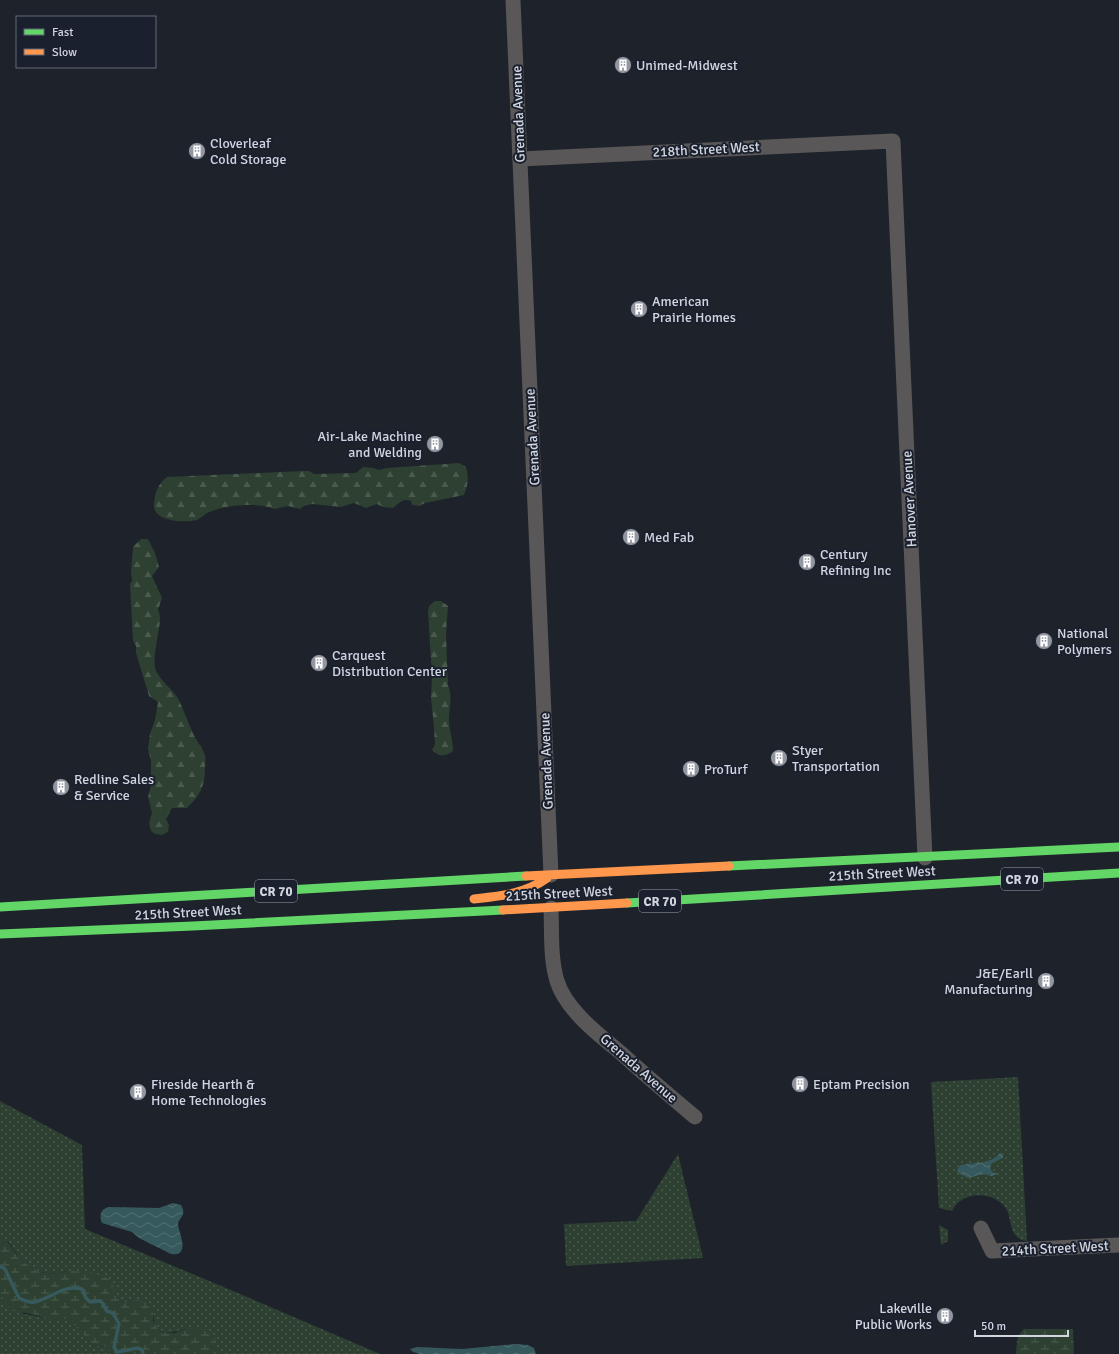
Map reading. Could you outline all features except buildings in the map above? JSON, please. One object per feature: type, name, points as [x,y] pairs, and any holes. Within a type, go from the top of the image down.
[{"type":"main road","name":"215th Street West","points":[[0,907],[144,900],[551,875],[925,858],[1119,847]]},
{"type":"main road","points":[[683,877],[756,865]]},
{"type":"main road","name":"215th Street West","points":[[0,934],[373,917],[557,903],[1119,873]]},
{"type":"main road","points":[[463,901],[519,892],[533,888],[542,883],[551,875]]},
{"type":"main road","points":[[373,917],[402,905]]},
{"type":"street","name":"Grenada Avenue","points":[[513,0],[551,875]]},
{"type":"street","name":"218th Street West","points":[[520,159],[893,141]]},
{"type":"street","name":"Hanover Avenue","points":[[893,141],[925,858]]},
{"type":"street","name":"Grenada Avenue","points":[[557,903],[554,965],[557,981],[567,1001],[581,1017],[605,1039],[695,1117]]},
{"type":"street","name":"214th Street West","points":[[981,1228],[992,1251],[1119,1245]]},
{"type":"green space","points":[[459,463],[466,467],[468,475],[464,495],[425,503],[419,506],[412,505],[411,501],[406,500],[393,508],[383,507],[377,504],[366,508],[354,503],[341,507],[312,504],[304,506],[300,509],[288,506],[274,509],[256,505],[241,505],[218,509],[207,513],[197,520],[178,521],[170,520],[158,515],[154,504],[159,485],[167,477],[302,471],[309,471],[314,474],[356,473],[363,467],[379,470],[387,468]]},
{"type":"green space","points":[[141,539],[148,539],[155,553],[159,567],[152,576],[162,598],[158,610],[160,622],[155,656],[156,671],[177,697],[193,734],[205,755],[205,774],[201,790],[187,808],[172,808],[166,819],[169,825],[168,832],[162,835],[155,834],[151,831],[149,823],[152,813],[148,797],[151,785],[151,761],[148,749],[158,702],[149,696],[136,653],[136,646],[133,641],[130,584],[132,581],[131,572],[133,547]]},
{"type":"green space","points":[[435,601],[441,601],[448,606],[446,634],[448,685],[451,698],[449,724],[453,751],[442,755],[437,754],[432,750],[435,744],[431,698],[432,675],[428,612],[429,606]]},
{"type":"green space","points":[[1018,1077],[1027,1241],[1019,1239],[1016,1236],[1011,1227],[1005,1207],[995,1199],[977,1195],[970,1196],[957,1204],[952,1211],[939,1208],[931,1082]]},
{"type":"green space","points":[[0,1101],[82,1145],[85,1229],[380,1354],[219,1354],[186,1328],[174,1332],[163,1332],[159,1330],[154,1321],[154,1313],[136,1300],[124,1303],[117,1297],[68,1271],[55,1274],[40,1272],[20,1260],[8,1241],[0,1242]]},
{"type":"green space","points":[[678,1154],[703,1258],[566,1266],[564,1224],[636,1221]]},
{"type":"green space","points":[[939,1225],[948,1230],[948,1241],[941,1245]]},
{"type":"green space","points":[[7,1241],[20,1260],[40,1272],[55,1274],[68,1271],[91,1272],[111,1280],[117,1297],[124,1303],[136,1300],[146,1302],[154,1313],[153,1321],[162,1332],[175,1333],[186,1328],[208,1330],[214,1336],[219,1354],[113,1354],[107,1347],[91,1345],[81,1331],[66,1319],[50,1320],[10,1308],[6,1305],[2,1297],[2,1285],[0,1281],[0,1242]]},
{"type":"green space","points":[[0,1281],[24,1314],[43,1318],[68,1320],[81,1331],[91,1345],[107,1347],[113,1354],[0,1354]]},
{"type":"green space","points":[[1024,1329],[1073,1329],[1074,1354],[1016,1354],[1018,1337]]},
{"type":"water","points":[[1000,1153],[1003,1154],[1003,1158],[992,1163],[990,1167],[992,1172],[998,1174],[992,1176],[983,1174],[968,1178],[957,1172],[961,1165],[992,1160]]},
{"type":"water","points":[[173,1203],[181,1205],[183,1210],[183,1214],[178,1223],[182,1248],[181,1252],[177,1254],[171,1254],[139,1238],[132,1232],[102,1223],[101,1220],[102,1211],[109,1207],[159,1208]]},
{"type":"water","points":[[516,1344],[528,1345],[534,1348],[536,1354],[420,1354],[413,1352],[410,1349],[417,1347],[462,1349]]},
{"type":"waterway","points":[[0,1266],[5,1269],[19,1298],[28,1302],[40,1300],[69,1288],[82,1289],[86,1298],[90,1302],[101,1301],[107,1311],[113,1313],[119,1324],[114,1347],[117,1352],[138,1348],[142,1350],[143,1354]]},
{"type":"traffic: fast","points":[[729,866],[1119,847]]},
{"type":"traffic: fast","points":[[627,903],[1119,873]]},
{"type":"traffic: fast","points":[[0,907],[526,876]]},
{"type":"traffic: fast","points":[[0,934],[193,926],[503,910]]},
{"type":"traffic: slow","points":[[526,876],[729,866]]},
{"type":"traffic: slow","points":[[474,899],[521,891],[530,888],[547,878]]},
{"type":"traffic: slow","points":[[503,910],[627,903]]},
{"type":"place","name":"Unimed-Midwest","points":[[623,65]]},
{"type":"place","name":"Cloverleaf Cold Storage","points":[[197,151]]},
{"type":"place","name":"American Prairie Homes","points":[[639,309]]},
{"type":"place","name":"Air-Lake Machine and Welding","points":[[435,444]]},
{"type":"place","name":"Med Fab","points":[[631,537]]},
{"type":"place","name":"Century Refining Inc","points":[[807,562]]},
{"type":"place","name":"National Polymers","points":[[1044,641]]},
{"type":"place","name":"Carquest Distribution Center","points":[[319,663]]},
{"type":"place","name":"Styer Transportation","points":[[779,758]]},
{"type":"place","name":"ProTurf","points":[[691,769]]},
{"type":"place","name":"Redline Sales & Service","points":[[61,787]]},
{"type":"place","name":"J&E/Earll Manufacturing","points":[[1046,981]]},
{"type":"place","name":"Eptam Precision","points":[[800,1084]]},
{"type":"place","name":"Fireside Hearth & Home Technologies","points":[[138,1092]]},
{"type":"place","name":"Lakeville Public Works","points":[[945,1316]]}]
